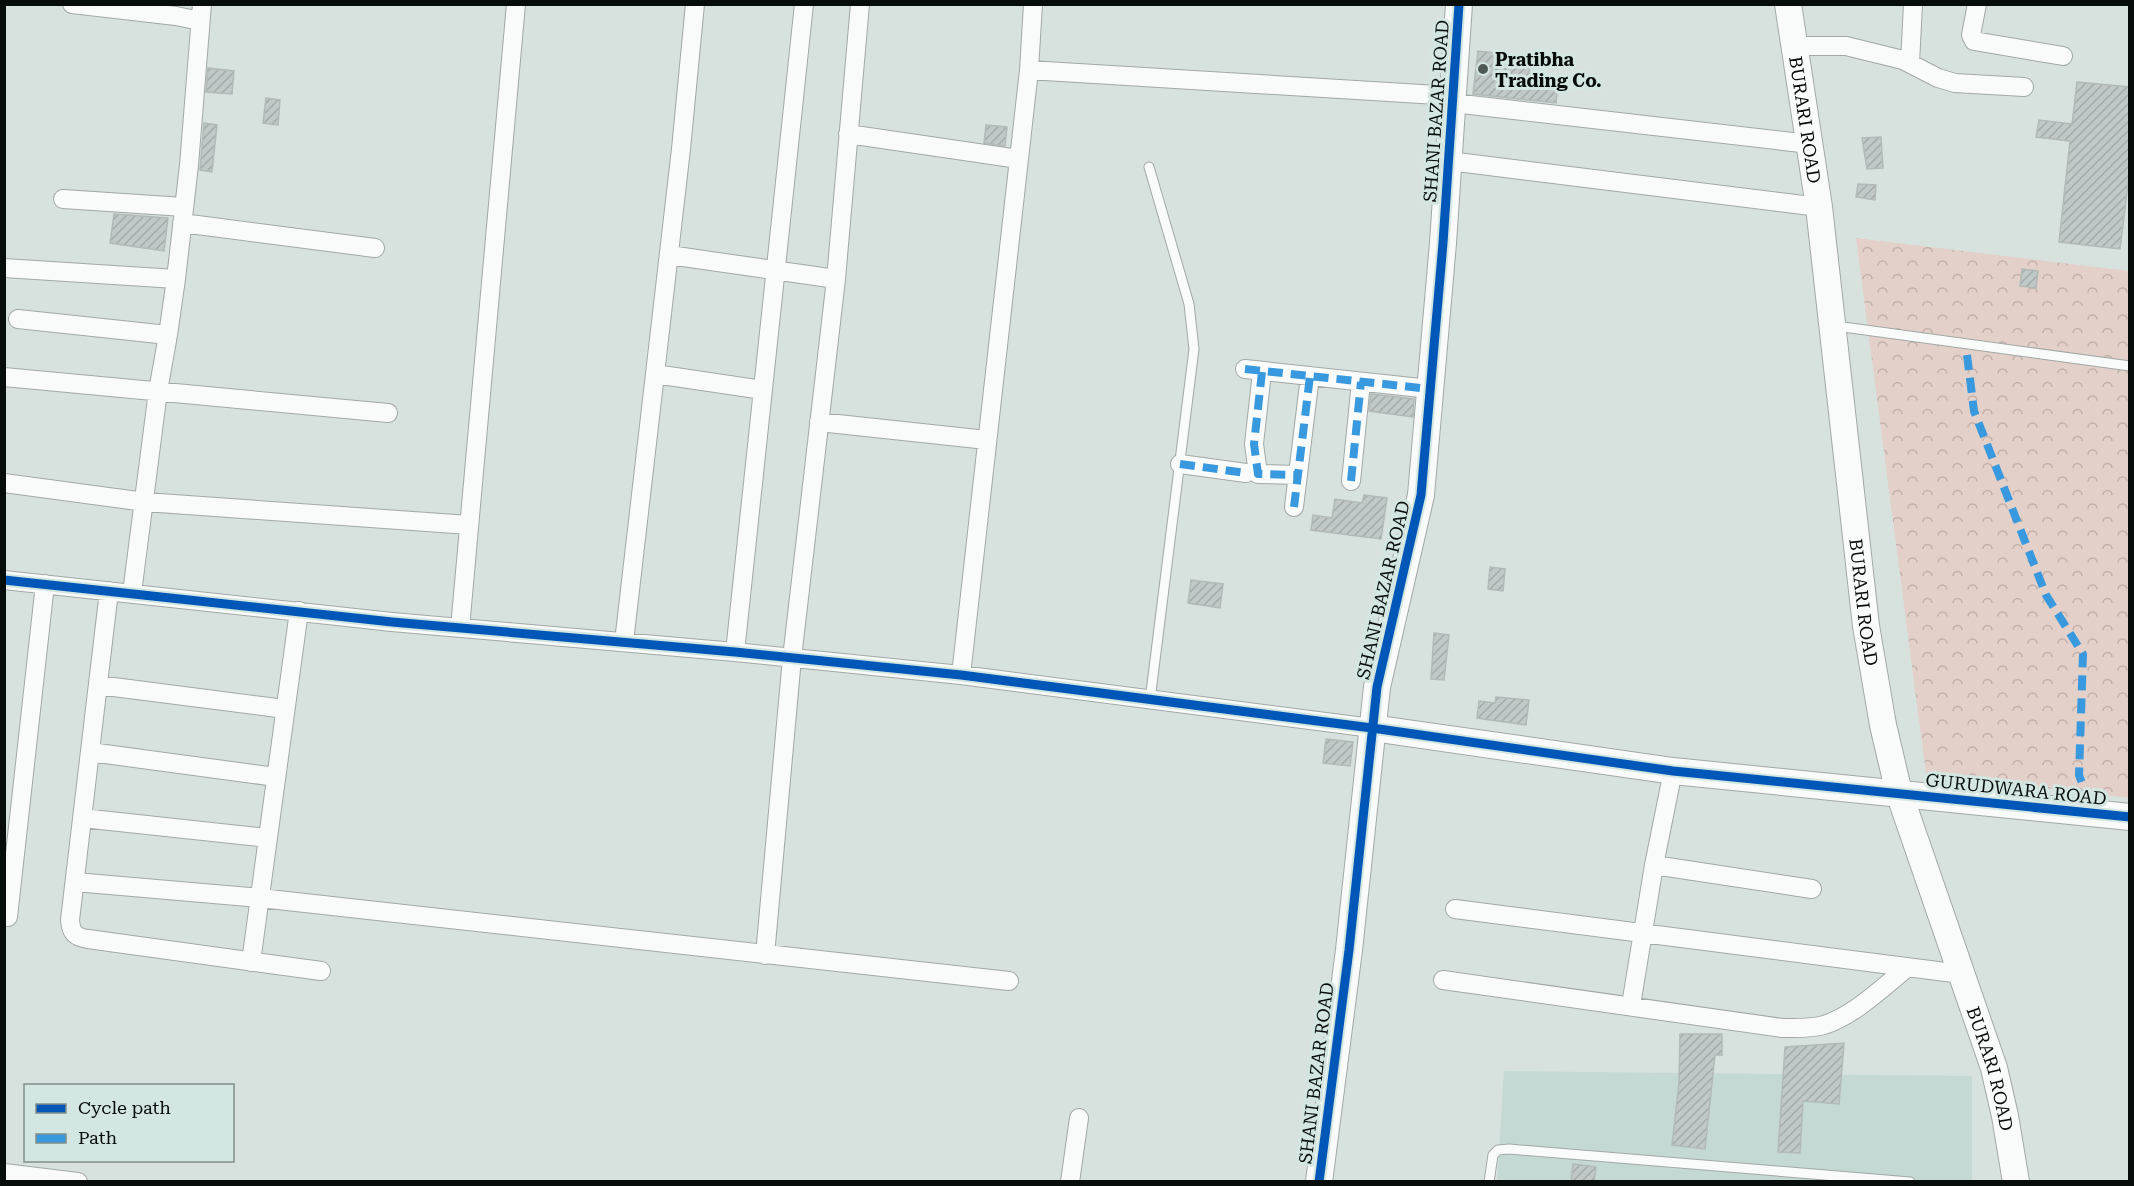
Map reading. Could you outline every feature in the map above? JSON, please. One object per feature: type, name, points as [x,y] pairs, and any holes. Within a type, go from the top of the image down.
[{"type":"street","points":[[72,4],[176,16],[201,13],[176,279],[158,391],[132,593]]},
{"type":"street","points":[[460,627],[516,4]]},
{"type":"street","points":[[624,642],[669,255],[695,4]]},
{"type":"street","points":[[735,652],[804,4]]},
{"type":"street","points":[[765,955],[792,658],[836,279],[860,4]]},
{"type":"street","points":[[961,675],[1029,70],[1033,4]]},
{"type":"street","name":"SHANI BAZAR ROAD","points":[[1318,1182],[1348,950],[1377,687],[1421,495],[1454,99],[1459,4]]},
{"type":"street","name":"BURARI ROAD","points":[[1788,4],[1819,207],[1866,626],[1883,725],[1899,793],[1994,1068],[2016,1182]]},
{"type":"street","points":[[1910,63],[1913,4]]},
{"type":"street","points":[[1977,4],[1971,35],[1974,41],[2063,56]]},
{"type":"street","points":[[1795,46],[1846,46],[1910,63],[1938,78],[1955,83],[2024,87]]},
{"type":"street","points":[[1029,70],[1454,99],[1810,144]]},
{"type":"street","points":[[848,134],[1019,159]]},
{"type":"street","points":[[1449,161],[1819,207]]},
{"type":"street","points":[[63,200],[183,215],[375,248]]},
{"type":"street","points":[[669,255],[836,279]]},
{"type":"street","points":[[4,268],[176,279]]},
{"type":"street","points":[[18,319],[168,335]]},
{"type":"street","points":[[1298,475],[1258,474],[1254,444],[1253,370],[1430,389]]},
{"type":"street","points":[[655,374],[763,390]]},
{"type":"street","points":[[1294,507],[1310,376]]},
{"type":"street","points":[[4,377],[388,413]]},
{"type":"street","points":[[1351,481],[1361,382]]},
{"type":"street","points":[[819,422],[987,440]]},
{"type":"street","points":[[1180,464],[1246,473]]},
{"type":"street","points":[[4,483],[145,502],[469,525]]},
{"type":"street","points":[[4,580],[298,611],[961,675],[1372,728]]},
{"type":"street","points":[[8,917],[45,584]]},
{"type":"street","points":[[109,591],[70,920],[71,931],[77,937],[321,971]]},
{"type":"street","points":[[251,962],[298,611]]},
{"type":"street","points":[[98,685],[285,709]]},
{"type":"street","name":"GURUDWARA ROAD","points":[[1372,728],[1673,771],[2130,817]]},
{"type":"street","points":[[90,752],[276,777]]},
{"type":"street","points":[[1631,1005],[1654,865],[1673,771]]},
{"type":"street","points":[[82,818],[268,838]]},
{"type":"street","points":[[1654,865],[1812,889]]},
{"type":"street","points":[[75,882],[260,898],[1009,981]]},
{"type":"street","points":[[1455,909],[1961,974]]},
{"type":"street","points":[[1443,980],[1782,1028],[1805,1028],[1835,1020],[1866,1000],[1908,967]]},
{"type":"street","points":[[1070,1182],[1079,1118]]},
{"type":"street","points":[[10,1176],[78,1182]]},
{"type":"lane","points":[[1149,167],[1189,303],[1194,349],[1150,700]]},
{"type":"lane","points":[[1833,326],[2130,366]]},
{"type":"lane","points":[[1489,1182],[1493,1155],[1498,1150],[1509,1149],[1910,1182]]},
{"type":"shaded area","points":[[1504,1071],[1972,1076],[1972,1181],[1497,1182]]},
{"type":"green space","points":[[1856,238],[2129,271],[2129,798],[1926,774]]},
{"type":"building","points":[[1478,51],[1531,57],[1528,81],[1558,84],[1556,103],[1473,94]]},
{"type":"building","points":[[208,68],[234,71],[232,94],[206,92]]},
{"type":"building","points":[[2077,82],[2130,87],[2130,169],[2120,249],[2059,242],[2070,141],[2036,137],[2039,120],[2072,124]]},
{"type":"building","points":[[266,98],[280,100],[278,125],[263,123]]},
{"type":"building","points":[[204,123],[217,125],[212,172],[200,170]]},
{"type":"building","points":[[986,125],[1007,127],[1005,146],[984,143]]},
{"type":"building","points":[[1881,137],[1883,168],[1867,169],[1862,138]]},
{"type":"building","points":[[1858,184],[1876,185],[1875,200],[1856,197]]},
{"type":"building","points":[[114,214],[168,218],[164,251],[110,243]]},
{"type":"building","points":[[2022,269],[2038,271],[2036,288],[2020,286]]},
{"type":"building","points":[[1371,394],[1414,399],[1413,417],[1369,411]]},
{"type":"building","points":[[1364,495],[1387,498],[1381,539],[1311,530],[1313,515],[1332,518],[1335,499],[1362,503]]},
{"type":"building","points":[[1490,567],[1505,569],[1503,591],[1488,589]]},
{"type":"building","points":[[1191,580],[1223,584],[1220,608],[1188,603]]},
{"type":"building","points":[[1434,633],[1449,635],[1444,680],[1431,679]]},
{"type":"building","points":[[1496,697],[1529,700],[1526,725],[1477,718],[1479,701],[1495,703]]},
{"type":"building","points":[[1326,739],[1353,742],[1350,766],[1323,763]]},
{"type":"building","points":[[1680,1034],[1722,1034],[1722,1055],[1715,1055],[1705,1149],[1672,1145],[1679,1083]]},
{"type":"building","points":[[1844,1043],[1839,1104],[1803,1101],[1800,1153],[1778,1152],[1785,1047]]},
{"type":"building","points":[[1573,1164],[1596,1167],[1594,1182],[1571,1182]]},
{"type":"marked path","points":[[1967,355],[1974,411],[2046,595],[2083,654],[2079,775],[2093,813]]},
{"type":"marked path","points":[[1245,369],[1430,389]]},
{"type":"marked path","points":[[1262,372],[1254,444],[1258,474],[1298,475]]},
{"type":"marked path","points":[[1294,507],[1310,376]]},
{"type":"marked path","points":[[1351,481],[1361,382]]},
{"type":"marked path","points":[[1180,464],[1246,473]]},
{"type":"cycle path","points":[[1319,1182],[1349,950],[1377,687],[1421,495],[1443,243],[1459,4]]},
{"type":"cycle path","points":[[4,580],[392,622],[735,652],[961,675],[1372,728],[1673,771],[2130,817]]},
{"type":"place","name":"Pratibha Trading Co.","points":[[1483,69]]}]
